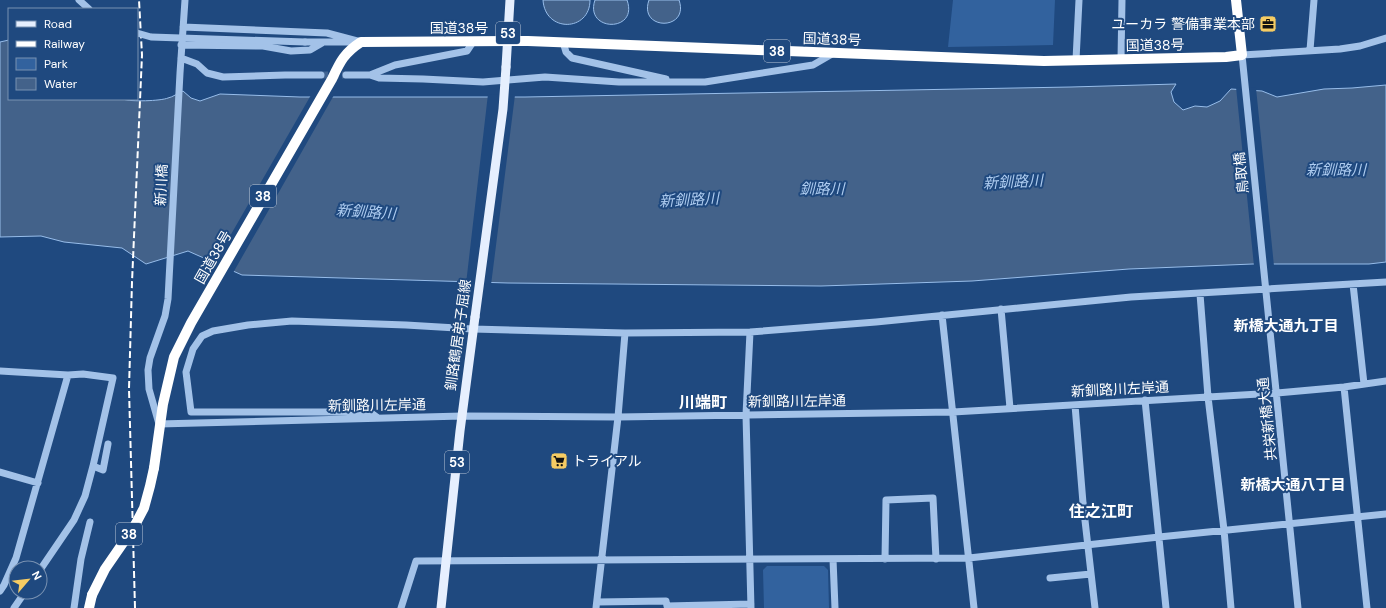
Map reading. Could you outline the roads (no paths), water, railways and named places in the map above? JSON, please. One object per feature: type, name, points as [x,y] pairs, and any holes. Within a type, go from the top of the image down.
[{"type":"highway","points":[[1236,0],[1242,55]]},
{"type":"highway","name":"国道38号","points":[[89,608],[92,595],[105,569],[134,527],[144,508],[154,468],[159,424],[174,357],[197,313],[340,63],[349,50],[360,42],[563,42],[1044,61],[1226,57],[1242,55]]},
{"type":"main road","name":"53","points":[[508,41],[510,0]]},
{"type":"main road","name":"釧路鶴居弟子屈線","points":[[441,608],[462,416],[503,109],[508,41]]},
{"type":"street","points":[[79,0],[88,8]]},
{"type":"street","name":"新川橋","points":[[159,424],[148,389],[148,370],[150,358],[165,316],[168,299],[180,58],[185,0]]},
{"type":"street","points":[[1076,60],[1079,0]]},
{"type":"street","points":[[1121,59],[1122,0]]},
{"type":"street","points":[[1310,50],[1314,0]]},
{"type":"street","points":[[183,27],[327,33],[360,42]]},
{"type":"street","points":[[138,33],[151,36],[306,42],[360,42]]},
{"type":"street","points":[[1242,55],[1340,49],[1360,46],[1386,38]]},
{"type":"street","points":[[181,45],[263,46],[292,51],[310,50],[322,42]]},
{"type":"street","points":[[370,75],[395,65],[467,51],[473,42]]},
{"type":"street","points":[[563,42],[566,52],[572,58],[678,81]]},
{"type":"street","points":[[346,75],[370,75],[379,78],[483,82],[545,77],[619,82],[705,82],[814,65],[833,53]]},
{"type":"street","name":"鳥取橋","points":[[1242,55],[1265,275]]},
{"type":"street","points":[[180,58],[197,64],[207,72],[223,77],[285,75],[321,76]]},
{"type":"street","name":"共栄新橋大通","points":[[1265,275],[1298,608]]},
{"type":"street","points":[[378,418],[370,412],[191,412],[186,372],[193,349],[202,336],[213,331],[225,328],[292,321],[625,334],[750,332],[876,322],[1131,297],[1386,282]]},
{"type":"street","points":[[1353,284],[1364,384]]},
{"type":"street","points":[[1200,294],[1208,397],[1224,530],[1231,608]]},
{"type":"street","points":[[1001,309],[1010,408]]},
{"type":"street","points":[[942,315],[954,412],[974,608]]},
{"type":"street","points":[[625,334],[618,417],[596,605],[666,601],[667,606],[751,606],[751,559],[746,415],[750,332]]},
{"type":"street","points":[[0,371],[83,374],[113,378],[85,496],[74,520],[47,560]]},
{"type":"street","points":[[0,591],[16,558],[68,374]]},
{"type":"street","name":"新釧路川左岸通","points":[[159,424],[462,416],[618,417],[954,412],[1277,393],[1344,387],[1386,381]]},
{"type":"street","points":[[1344,387],[1367,608]]},
{"type":"street","points":[[1145,400],[1166,608]]},
{"type":"street","points":[[1075,405],[1095,608]]},
{"type":"street","points":[[93,466],[103,470],[108,444]]},
{"type":"street","points":[[0,472],[38,483]]},
{"type":"street","points":[[885,559],[886,500],[933,498],[936,559]]},
{"type":"street","points":[[401,608],[416,561],[969,558],[1386,514]]},
{"type":"street","points":[[74,608],[81,559],[90,522]]},
{"type":"street","points":[[833,559],[835,608]]},
{"type":"street","points":[[1050,578],[1091,574]]},
{"type":"water","points":[[543,0],[590,0],[588,11],[583,18],[576,23],[567,24],[559,23],[551,18],[546,11]]},
{"type":"water","points":[[595,0],[627,0],[629,11],[626,18],[619,23],[603,23],[597,18],[594,11]]},
{"type":"water","points":[[649,0],[679,0],[680,10],[677,17],[671,22],[657,22],[651,17],[648,10]]},
{"type":"water","name":"釧路川","points":[[8,40],[8,100],[146,101],[172,97],[183,91],[191,98],[200,101],[220,94],[300,97],[525,97],[1176,84],[1171,92],[1174,102],[1183,110],[1195,106],[1207,107],[1220,101],[1231,89],[1262,91],[1277,97],[1324,89],[1386,85],[1386,262],[1369,264],[1253,264],[1129,269],[972,281],[821,286],[508,283],[242,275],[188,251],[146,264],[122,248],[64,242],[41,236],[0,237],[0,42]]},
{"type":"tunnel","points":[[321,75],[346,75]]},
{"type":"railway","points":[[135,608],[129,389],[142,55],[139,0]]},
{"type":"place","name":"ユーカラ 警備事業本部","points":[[1268,24]]},
{"type":"place","name":"トライアル","points":[[559,461]]},
{"type":"district","name":"新橋大通九丁目","points":[[1286,326]]},
{"type":"district","name":"川端町","points":[[703,402]]},
{"type":"district","name":"新橋大通八丁目","points":[[1293,485]]},
{"type":"district","name":"住之江町","points":[[1101,511]]},
{"type":"water label","name":"新釧路川","points":[[1336,170]]},
{"type":"water label","name":"新釧路川","points":[[1013,182]]},
{"type":"water label","name":"新釧路川","points":[[689,200]]},
{"type":"water label","name":"新釧路川","points":[[366,212]]}]
